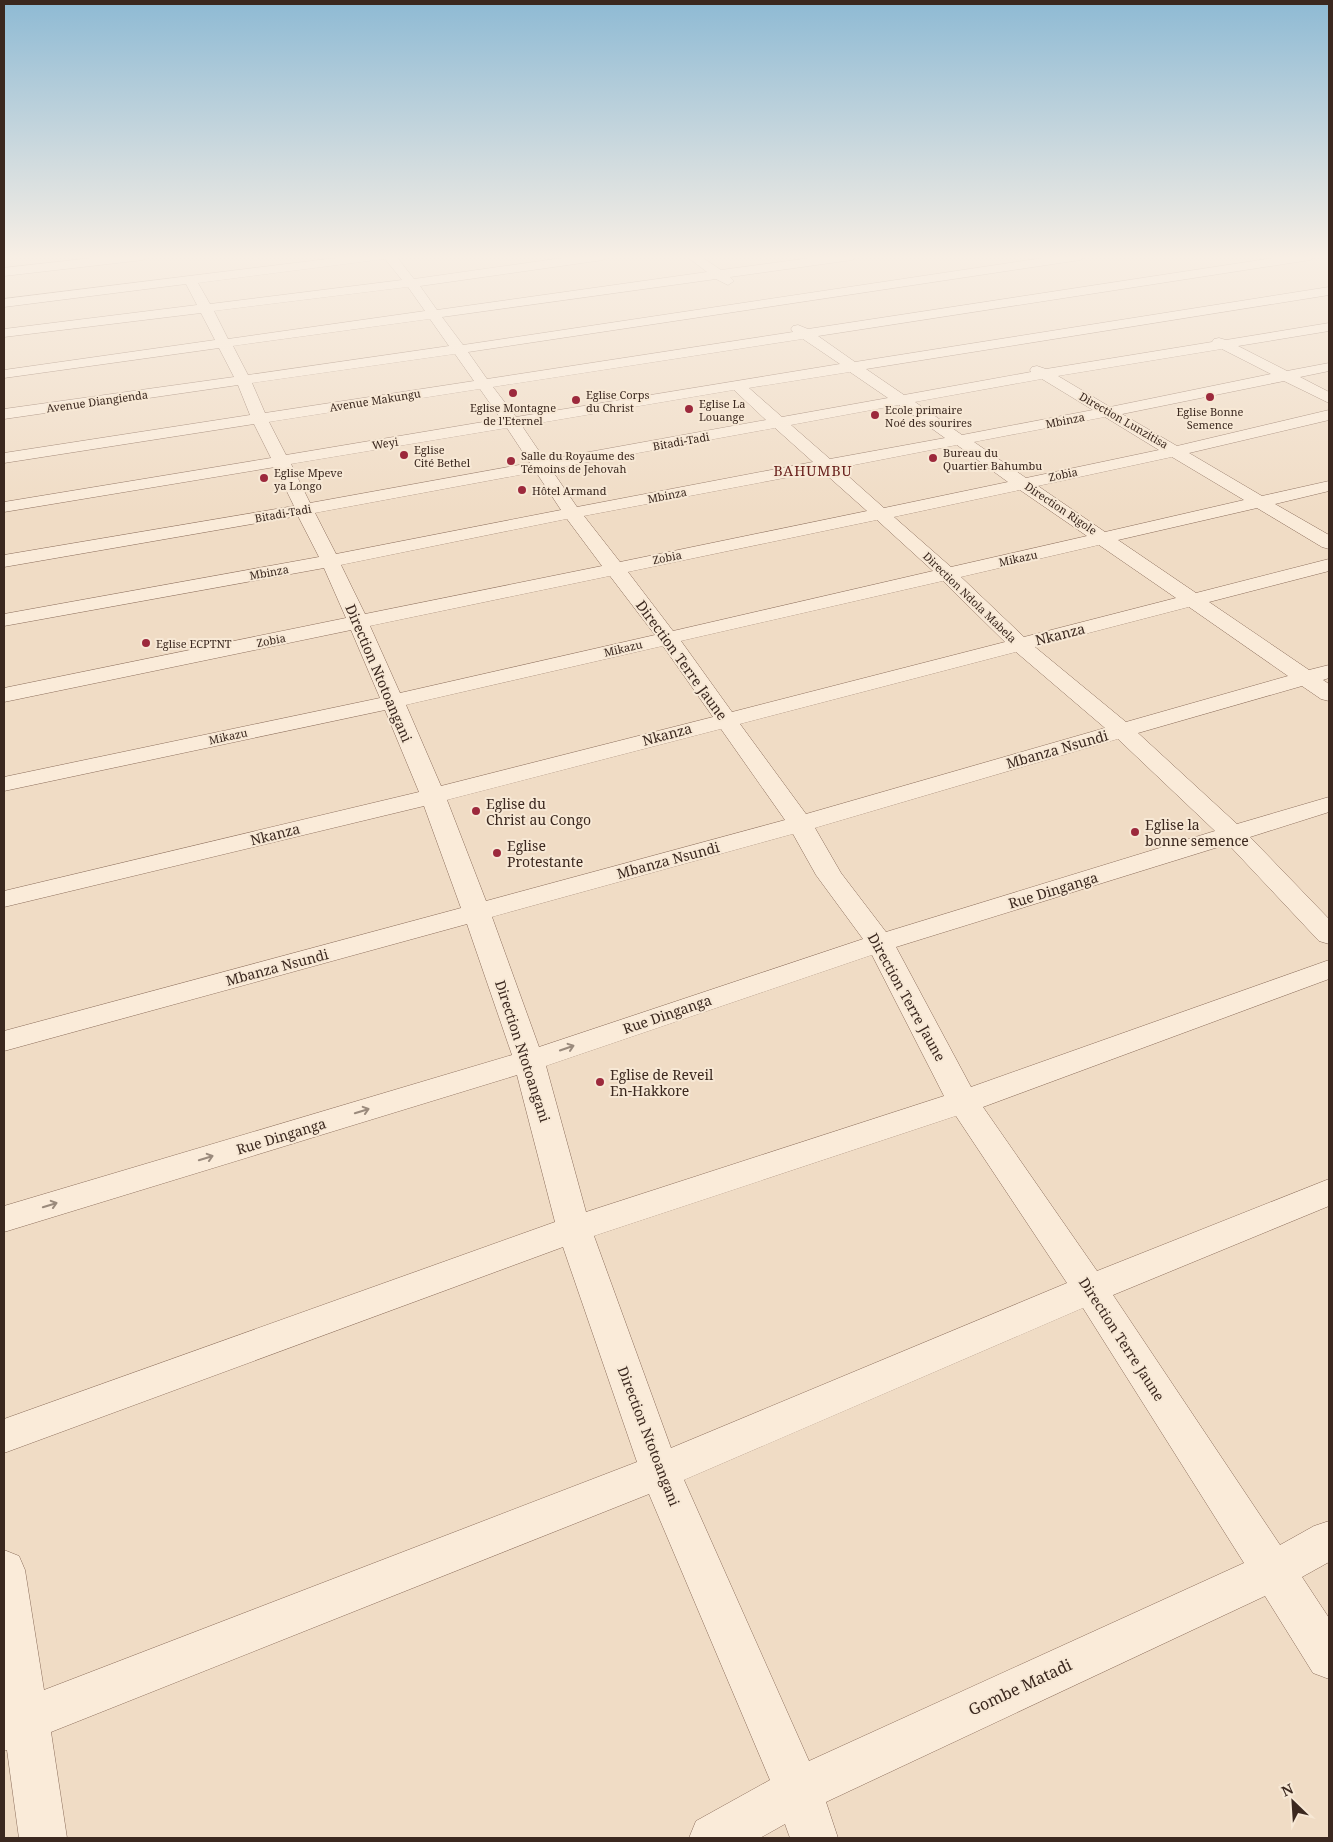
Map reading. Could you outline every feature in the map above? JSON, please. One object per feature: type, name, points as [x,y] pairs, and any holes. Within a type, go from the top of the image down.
[{"type":"street","points":[[4,374],[240,342]]},
{"type":"street","name":"Direction Terre Jaune","points":[[453,342],[542,466],[572,513],[668,638],[800,824],[829,875],[880,943],[964,1102],[1090,1289],[1329,1658]]},
{"type":"street","name":"Avenue Diangienda","points":[[4,414],[506,342]]},
{"type":"street","name":"Avenue Makungu","points":[[4,458],[481,383],[760,342]]},
{"type":"street","name":"Direction Rigole","points":[[817,342],[1192,600],[1317,674],[1329,694]]},
{"type":"street","name":"Direction Lunzitisa","points":[[987,342],[1176,451],[1329,543]]},
{"type":"street","name":"Weyi","points":[[4,507],[511,422],[1010,342]]},
{"type":"street","name":"Bitadi-Tadi","points":[[4,561],[306,509],[1229,342]]},
{"type":"street","points":[[1222,343],[1329,398]]},
{"type":"street","name":"Direction Ntotoangani","points":[[225,344],[359,622],[391,702],[433,796],[477,913],[529,1061],[574,1229],[660,1471],[798,1790],[814,1838]]},
{"type":"street","name":"Mbinza","points":[[4,620],[330,561],[572,513],[1108,412],[1329,367]]},
{"type":"street","name":"Direction Ndola Mabela","points":[[737,386],[881,514],[1020,645],[1121,730],[1233,834],[1329,935]]},
{"type":"street","name":"Zobia","points":[[4,695],[614,567],[881,514],[1176,451],[1329,415]]},
{"type":"street","name":"Mikazu","points":[[4,784],[391,702],[1329,486]]},
{"type":"street","name":"Nkanza","points":[[4,899],[433,796],[1329,564]]},
{"type":"street","name":"Mbanza Nsundi","points":[[4,1041],[800,824],[1317,674]]},
{"type":"street","name":"Rue Dinganga","points":[[4,1220],[529,1061],[880,943],[1329,804]]},
{"type":"street","points":[[4,1436],[574,1229],[964,1102],[1329,969]]},
{"type":"street","points":[[14,1724],[660,1471],[1090,1289],[1329,1192]]},
{"type":"street","name":"Gombe Matadi","points":[[713,1838],[798,1790],[1273,1571],[1329,1540]]},
{"type":"street","points":[[4,1570],[14,1724],[43,1838]]},
{"type":"place","name":"Eglise Montagne de l'Eternel","points":[[513,393]]},
{"type":"place","name":"Eglise Bonne Semence","points":[[1210,397]]},
{"type":"place","name":"Eglise Corps du Christ","points":[[576,400]]},
{"type":"place","name":"Eglise La Louange","points":[[689,409]]},
{"type":"place","name":"Ecole primaire Noé des sourires","points":[[875,415]]},
{"type":"place","name":"Eglise Cité Bethel","points":[[404,455]]},
{"type":"place","name":"Bureau du Quartier Bahumbu","points":[[933,458]]},
{"type":"place","name":"Salle du Royaume des Témoins de Jehovah","points":[[511,461]]},
{"type":"place","name":"Eglise Mpeve ya Longo","points":[[264,478]]},
{"type":"place","name":"Hôtel Armand","points":[[522,490]]},
{"type":"place","name":"Eglise ECPTNT","points":[[146,643]]},
{"type":"place","name":"Eglise du Christ au Congo","points":[[476,811]]},
{"type":"place","name":"Eglise la bonne semence","points":[[1135,832]]},
{"type":"place","name":"Eglise Protestante","points":[[497,853]]},
{"type":"place","name":"Eglise de Reveil En-Hakkore","points":[[600,1082]]},
{"type":"district","name":"BAHUMBU","points":[[813,470]]}]
